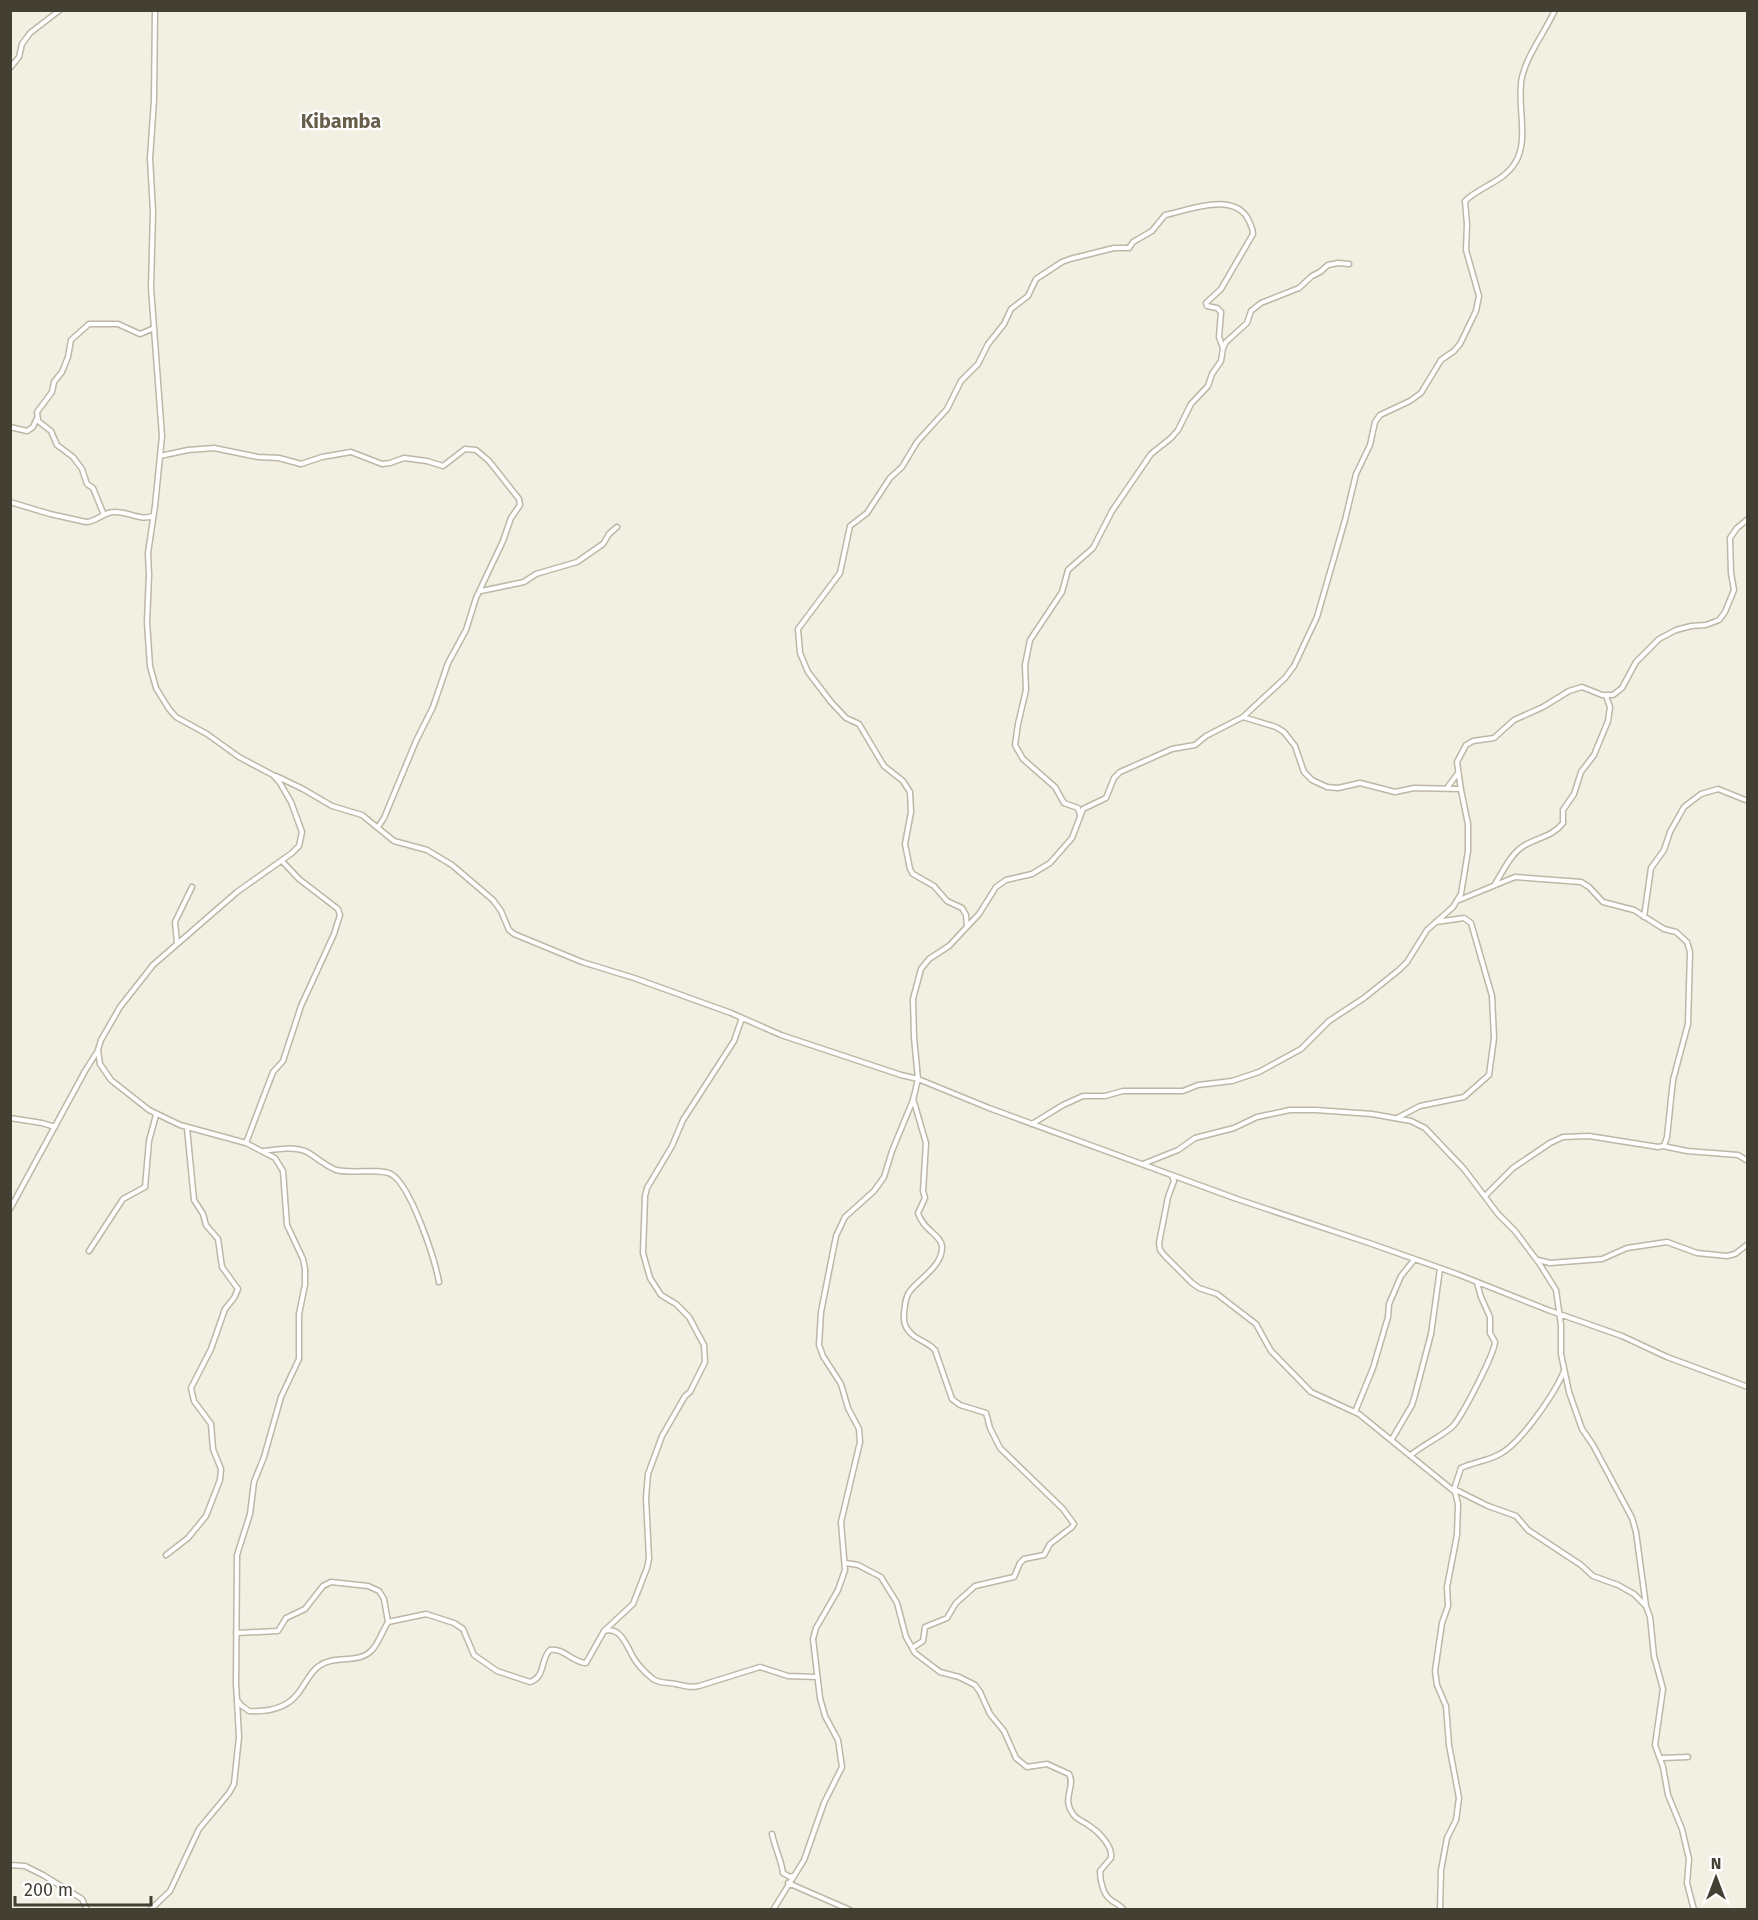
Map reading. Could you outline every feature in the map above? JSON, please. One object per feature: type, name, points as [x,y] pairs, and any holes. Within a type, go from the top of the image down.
[{"type":"street","points":[[10,68],[30,33],[60,10]]},
{"type":"street","points":[[155,10],[154,100],[150,166],[153,212],[151,288],[160,399],[160,456],[148,549],[147,622],[150,666],[156,688],[176,717],[207,734],[239,757],[273,775],[332,806],[362,815],[394,841],[427,850],[453,866],[494,900],[509,930],[514,934],[582,962],[667,989],[781,1035],[918,1079],[1171,1175],[1477,1282],[1622,1336],[1667,1357],[1748,1387]]},
{"type":"street","points":[[772,1910],[804,1860],[824,1803],[842,1767],[838,1740],[821,1705],[814,1634],[838,1590],[846,1563],[842,1549],[842,1522],[845,1501],[857,1461],[860,1437],[841,1384],[819,1348],[821,1312],[834,1244],[842,1222],[874,1191],[884,1176],[913,1100],[918,1079],[913,1015],[915,985],[926,961],[945,950],[983,909],[1001,883],[1032,874],[1050,863],[1074,835],[1085,807],[1106,798],[1114,778],[1120,772],[1172,749],[1195,745],[1206,736],[1244,717],[1288,675],[1317,617],[1356,474],[1370,445],[1375,422],[1380,416],[1421,393],[1442,360],[1460,344],[1476,311],[1479,296],[1466,250],[1465,201],[1500,179],[1518,158],[1522,144],[1520,104],[1522,76],[1555,10]]},
{"type":"street","points":[[967,927],[966,915],[962,908],[947,901],[934,886],[913,874],[910,869],[905,844],[911,812],[910,792],[903,782],[884,766],[859,724],[846,718],[808,672],[800,653],[798,629],[840,573],[850,526],[867,513],[917,442],[947,409],[961,381],[978,364],[988,344],[1006,321],[1007,314],[1028,296],[1033,282],[1070,259],[1114,248],[1129,248],[1132,242],[1152,231],[1166,215],[1201,205],[1222,205],[1247,216],[1253,228],[1253,234],[1221,289],[1206,303],[1207,306],[1217,308],[1221,312],[1218,337],[1222,348],[1221,361],[1212,374],[1206,390],[1191,404],[1172,438],[1153,452],[1138,471],[1112,511],[1093,548],[1068,570],[1062,592],[1052,610],[1036,628],[1027,646],[1024,665],[1026,690],[1015,745],[1023,759],[1055,787],[1064,803],[1078,808],[1080,815]]},
{"type":"street","points":[[1222,348],[1247,323],[1250,313],[1257,306],[1299,288],[1328,265],[1349,264]]},
{"type":"street","points":[[10,427],[28,431],[33,427],[38,408],[52,392],[54,382],[65,366],[71,340],[89,324],[118,324],[140,334],[153,329]]},
{"type":"street","points":[[37,418],[51,431],[57,445],[82,469],[87,484],[93,488],[104,515]]},
{"type":"street","points":[[160,456],[188,450],[214,448],[264,458],[279,458],[301,464],[322,457],[351,452],[382,464],[390,464],[404,458],[427,461],[442,466],[465,449],[476,450],[489,461],[520,501],[509,522],[466,630],[448,663],[434,707],[416,741],[388,809],[378,827]]},
{"type":"street","points":[[10,502],[50,514],[91,522],[104,515],[117,512],[140,518],[154,515]]},
{"type":"street","points":[[1458,900],[1462,891],[1468,841],[1467,814],[1458,772],[1459,758],[1470,742],[1494,738],[1514,720],[1543,707],[1569,691],[1584,687],[1606,696],[1613,695],[1622,688],[1632,666],[1659,639],[1676,630],[1706,625],[1721,618],[1734,590],[1730,538],[1748,519]]},
{"type":"street","points":[[480,592],[524,582],[536,574],[578,562],[603,544],[617,527]]},
{"type":"street","points":[[1495,885],[1506,863],[1522,847],[1552,833],[1563,823],[1563,810],[1574,794],[1581,772],[1594,755],[1608,721],[1610,707],[1606,696]]},
{"type":"street","points":[[1244,717],[1284,732],[1295,746],[1304,772],[1312,780],[1327,787],[1338,788],[1363,783],[1374,788],[1395,792],[1414,788],[1460,789]]},
{"type":"street","points":[[1447,788],[1458,772]]},
{"type":"street","points":[[150,1910],[170,1891],[199,1829],[232,1789],[238,1753],[237,1554],[249,1521],[254,1482],[284,1389],[299,1359],[299,1314],[304,1285],[303,1259],[287,1225],[284,1171],[275,1158],[246,1143],[187,1128],[156,1114],[111,1080],[100,1064],[98,1052],[100,1040],[128,995],[153,965],[250,882],[282,861],[299,846],[302,836],[288,795],[273,775]]},
{"type":"street","points":[[1644,917],[1651,868],[1664,850],[1670,832],[1684,807],[1701,794],[1718,789],[1748,801]]},
{"type":"street","points":[[246,1143],[273,1072],[283,1061],[295,1021],[328,948],[340,915],[338,909],[299,879],[282,861]]},
{"type":"street","points":[[1032,1124],[1083,1096],[1105,1096],[1123,1091],[1182,1091],[1198,1085],[1237,1080],[1268,1068],[1301,1049],[1329,1021],[1400,970],[1427,930],[1458,900],[1516,877],[1581,882],[1603,902],[1634,910],[1664,929],[1676,932],[1687,942],[1690,952],[1688,1024],[1673,1080],[1667,1137],[1663,1146]]},
{"type":"street","points":[[177,943],[175,922],[192,887]]},
{"type":"street","points":[[1397,1118],[1420,1106],[1464,1097],[1484,1081],[1490,1072],[1494,1038],[1492,996],[1472,923],[1464,918],[1435,922]]},
{"type":"street","points":[[388,1622],[426,1614],[454,1623],[463,1629],[474,1655],[498,1671],[530,1682],[540,1674],[545,1655],[551,1649],[558,1649],[581,1663],[586,1663],[594,1653],[604,1631],[633,1604],[649,1559],[646,1498],[648,1474],[662,1436],[685,1396],[690,1392],[705,1359],[704,1345],[689,1317],[676,1304],[661,1295],[650,1278],[643,1253],[645,1196],[683,1120],[732,1044],[742,1018]]},
{"type":"street","points":[[10,1209],[90,1062],[98,1052]]},
{"type":"street","points":[[912,1648],[923,1641],[925,1627],[947,1618],[956,1603],[973,1588],[1014,1577],[1022,1560],[1044,1555],[1050,1544],[1074,1524],[1063,1509],[1000,1448],[990,1428],[986,1413],[960,1405],[952,1399],[935,1350],[916,1339],[905,1326],[907,1296],[923,1276],[933,1268],[942,1247],[940,1239],[922,1224],[918,1213],[925,1198],[923,1189],[926,1143],[913,1100]]},
{"type":"street","points":[[1142,1164],[1178,1150],[1200,1136],[1234,1128],[1257,1117],[1290,1110],[1363,1113],[1411,1121],[1425,1128],[1464,1169],[1537,1260],[1556,1290],[1560,1314],[1561,1354],[1569,1392],[1582,1429],[1593,1445],[1634,1523],[1646,1606],[1650,1617],[1654,1656],[1663,1689],[1655,1743],[1661,1758],[1666,1789],[1682,1829],[1689,1859],[1687,1883],[1694,1910]]},
{"type":"street","points":[[88,1251],[123,1199],[145,1187],[149,1141],[156,1114]]},
{"type":"street","points":[[10,1118],[55,1127]]},
{"type":"street","points":[[166,1555],[188,1538],[206,1516],[220,1480],[221,1469],[213,1449],[211,1424],[194,1401],[191,1388],[211,1349],[225,1309],[234,1298],[237,1289],[222,1267],[218,1239],[206,1225],[203,1214],[194,1200],[187,1128]]},
{"type":"street","points":[[1485,1196],[1513,1168],[1563,1137],[1589,1136],[1687,1151],[1738,1155],[1748,1161]]},
{"type":"street","points":[[264,1151],[302,1150],[338,1170],[355,1173],[382,1172],[394,1176],[407,1195],[432,1249],[439,1282]]},
{"type":"street","points":[[1171,1175],[1174,1181],[1166,1203],[1159,1243],[1160,1250],[1195,1286],[1217,1294],[1256,1324],[1271,1351],[1311,1392],[1355,1412],[1454,1489],[1488,1506],[1516,1516],[1528,1530],[1581,1565],[1593,1576],[1614,1583],[1634,1594],[1646,1606]]},
{"type":"street","points":[[1537,1260],[1548,1263],[1602,1259],[1627,1248],[1667,1242],[1696,1253],[1727,1256],[1735,1254],[1748,1244]]},
{"type":"street","points":[[1355,1412],[1376,1360],[1388,1317],[1389,1304],[1402,1274],[1414,1260]]},
{"type":"street","points":[[1542,1268],[1548,1263]]},
{"type":"street","points":[[1392,1439],[1403,1422],[1415,1395],[1431,1334],[1440,1269]]},
{"type":"street","points":[[1411,1455],[1454,1424],[1464,1410],[1493,1352],[1495,1342],[1490,1333],[1491,1319],[1480,1297],[1477,1282]]},
{"type":"street","points":[[1440,1910],[1441,1869],[1447,1838],[1456,1820],[1459,1798],[1449,1745],[1446,1706],[1437,1684],[1435,1671],[1442,1623],[1448,1606],[1447,1587],[1457,1535],[1458,1504],[1454,1489],[1461,1468],[1503,1453],[1523,1434],[1543,1407],[1565,1369]]},
{"type":"street","points":[[846,1563],[858,1565],[881,1577],[897,1604],[905,1635],[920,1659],[944,1674],[959,1677],[975,1685],[990,1713],[1004,1731],[1016,1758],[1022,1764],[1029,1768],[1047,1764],[1069,1774],[1072,1782],[1067,1798],[1070,1809],[1076,1818],[1091,1827],[1111,1850],[1111,1858],[1100,1871],[1101,1879],[1108,1897],[1124,1910]]},
{"type":"street","points":[[236,1633],[278,1630],[286,1618],[305,1609],[323,1586],[331,1582],[368,1586],[379,1591],[384,1599],[388,1622],[376,1645],[368,1653],[356,1659],[324,1662],[311,1674],[298,1694],[288,1704],[277,1708],[249,1711],[238,1716]]},
{"type":"street","points":[[604,1631],[612,1631],[622,1637],[632,1656],[650,1676],[666,1683],[689,1688],[760,1667],[788,1676],[817,1677]]},
{"type":"street","points":[[236,1696],[240,1704],[249,1711]]},
{"type":"street","points":[[1661,1758],[1688,1758]]},
{"type":"street","points":[[772,1834],[781,1858],[783,1872],[790,1877],[793,1876]]},
{"type":"street","points":[[10,1865],[25,1866],[35,1871],[81,1898],[87,1910]]},
{"type":"street","points":[[789,1883],[850,1910]]},
{"type":"district","name":"Kibamba","points":[[341,121]]}]
